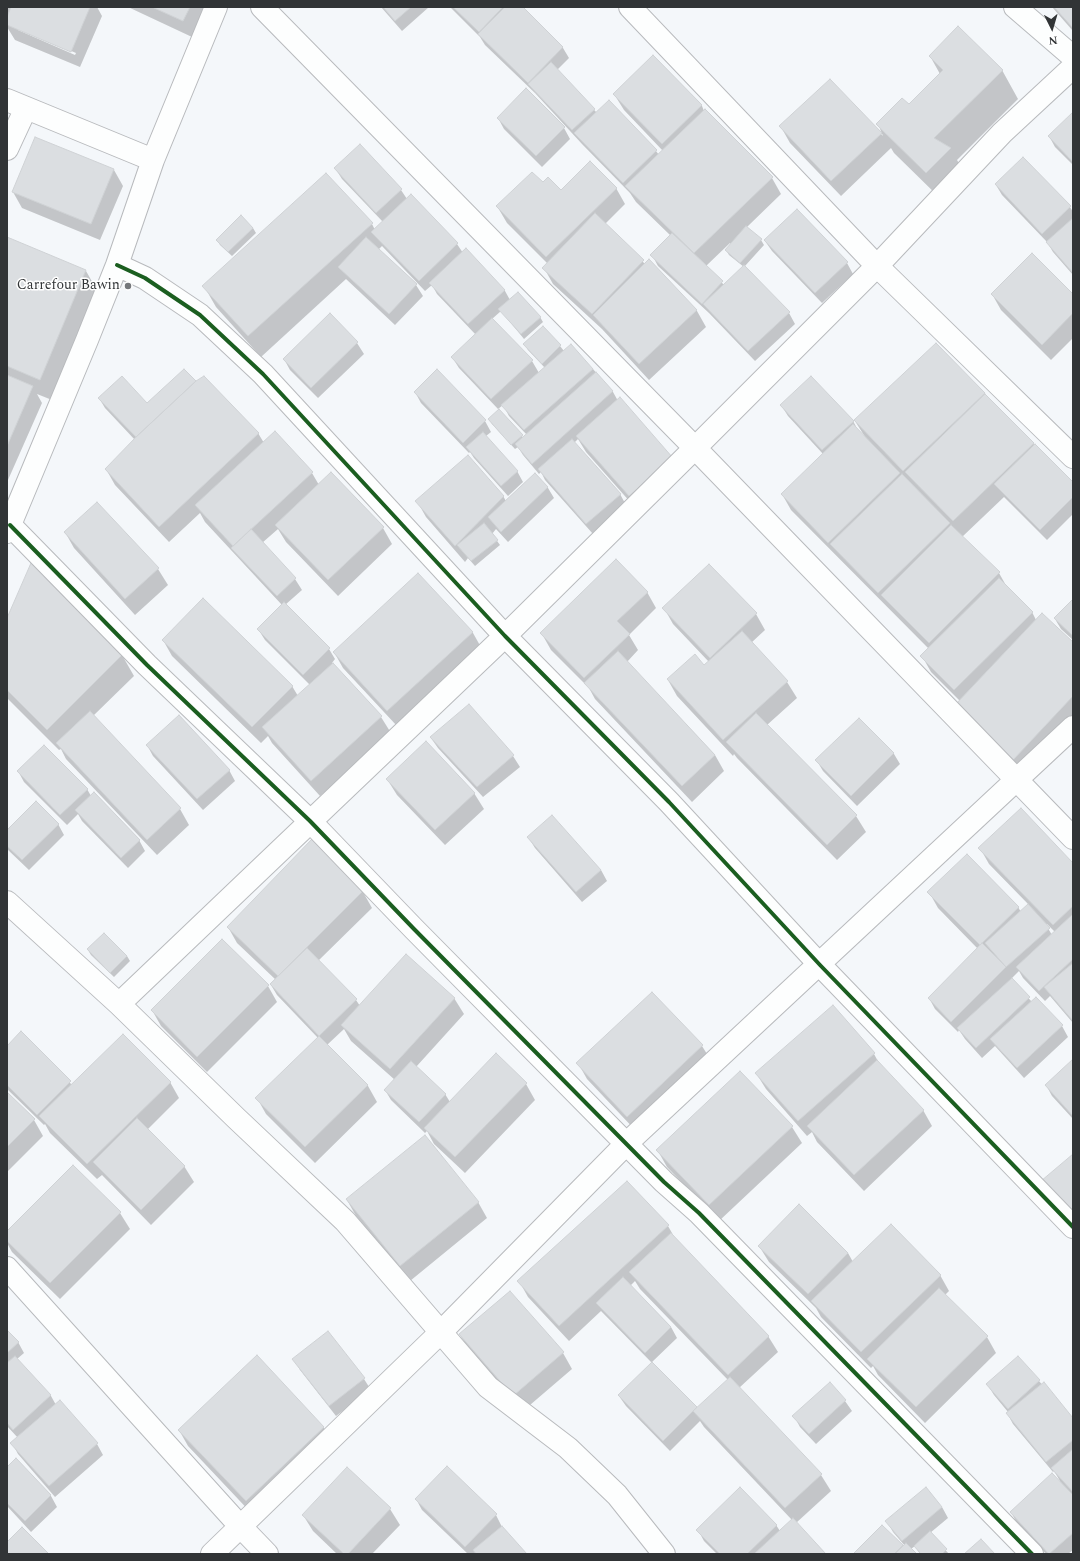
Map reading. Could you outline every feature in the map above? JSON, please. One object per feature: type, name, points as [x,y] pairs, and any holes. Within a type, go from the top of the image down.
[{"type":"street","points":[[216,7],[153,160],[117,265],[9,528],[147,665],[310,820],[414,929],[664,1182],[705,1219],[1032,1554]]},
{"type":"street","points":[[262,7],[695,448],[1073,838]]},
{"type":"street","points":[[630,7],[876,266],[1073,457]]},
{"type":"street","points":[[1015,7],[1073,57]]},
{"type":"street","points":[[120,1004],[310,820],[505,636],[876,266],[1002,133],[1073,67]]},
{"type":"street","points":[[7,149],[16,104],[153,160]]},
{"type":"street","points":[[117,265],[145,278],[200,315],[263,374],[505,636],[669,802],[820,965],[1073,1227]]},
{"type":"street","points":[[212,1554],[441,1332],[627,1143],[820,965],[1073,727]]},
{"type":"street","points":[[7,902],[120,1004],[242,1124],[345,1221],[488,1387],[568,1448],[617,1495],[664,1554]]},
{"type":"street","points":[[7,1268],[267,1554]]},
{"type":"building","points":[[11,7],[90,7],[71,52],[7,25],[7,17]]},
{"type":"building","points":[[152,7],[190,7],[183,21]]},
{"type":"building","points":[[383,7],[411,7],[395,21]]},
{"type":"building","points":[[453,7],[503,7],[479,32]]},
{"type":"building","points":[[505,7],[523,7],[563,47],[528,83],[478,34]]},
{"type":"building","points":[[1054,7],[1073,7],[1073,28]]},
{"type":"building","points":[[958,26],[1003,70],[934,138],[951,148],[926,173],[876,124],[902,98],[909,104],[943,70],[929,56]]},
{"type":"building","points":[[653,55],[702,105],[662,144],[613,94]]},
{"type":"building","points":[[551,62],[595,109],[572,130],[528,84]]},
{"type":"building","points":[[830,79],[882,133],[831,181],[779,126]]},
{"type":"building","points":[[526,88],[565,127],[536,156],[497,118]]},
{"type":"building","points":[[609,100],[657,150],[623,183],[574,133]]},
{"type":"building","points":[[705,109],[773,177],[694,253],[625,186]]},
{"type":"building","points":[[1073,112],[1073,162],[1048,136]]},
{"type":"building","points":[[35,137],[114,169],[91,224],[12,192]]},
{"type":"building","points":[[360,144],[402,189],[376,213],[334,168]]},
{"type":"building","points":[[1023,157],[1071,206],[1042,234],[995,184]]},
{"type":"building","points":[[590,161],[617,188],[546,257],[496,206],[532,172],[543,182],[548,177],[561,190]]},
{"type":"building","points":[[326,173],[373,223],[248,336],[202,286]]},
{"type":"building","points":[[411,194],[458,243],[419,281],[371,232]]},
{"type":"building","points":[[797,209],[848,262],[815,293],[764,240]]},
{"type":"building","points":[[595,213],[644,260],[592,314],[542,268]]},
{"type":"building","points":[[241,215],[253,228],[228,252],[216,240]]},
{"type":"building","points":[[1073,218],[1073,273],[1046,242]]},
{"type":"building","points":[[746,226],[762,239],[740,263],[725,250]]},
{"type":"building","points":[[672,233],[723,281],[702,304],[650,255]]},
{"type":"building","points":[[7,237],[86,270],[40,380],[7,366]]},
{"type":"building","points":[[366,237],[417,284],[389,314],[338,267]]},
{"type":"building","points":[[466,248],[505,290],[468,324],[429,283]]},
{"type":"building","points":[[1032,253],[1073,294],[1073,313],[1042,345],[991,294]]},
{"type":"building","points":[[649,259],[697,310],[639,364],[593,315]]},
{"type":"building","points":[[744,265],[790,312],[748,351],[703,304]]},
{"type":"building","points":[[518,292],[541,317],[521,334],[498,309]]},
{"type":"building","points":[[330,313],[358,342],[311,388],[283,359]]},
{"type":"building","points":[[492,318],[533,360],[491,399],[451,357]]},
{"type":"building","points":[[543,326],[561,345],[542,364],[523,344]]},
{"type":"building","points":[[936,343],[985,393],[903,471],[854,420]]},
{"type":"building","points":[[571,344],[593,369],[524,430],[501,405]]},
{"type":"building","points":[[184,369],[196,381],[136,437],[98,398],[122,376],[147,403]]},
{"type":"building","points":[[437,369],[486,420],[463,443],[414,392]]},
{"type":"building","points":[[596,372],[613,391],[532,464],[515,444]]},
{"type":"building","points":[[7,375],[33,386],[7,446]]},
{"type":"building","points":[[204,376],[259,433],[159,527],[105,469],[136,437],[196,381]]},
{"type":"building","points":[[811,376],[854,421],[822,450],[780,405]]},
{"type":"building","points":[[985,394],[1034,443],[953,521],[905,472]]},
{"type":"building","points":[[620,397],[673,458],[629,496],[576,436]]},
{"type":"building","points":[[499,409],[523,435],[511,445],[488,419]]},
{"type":"building","points":[[853,424],[900,473],[828,543],[781,494]]},
{"type":"building","points":[[275,431],[313,472],[233,546],[195,505]]},
{"type":"building","points":[[483,432],[518,471],[501,486],[466,447]]},
{"type":"building","points":[[572,439],[621,494],[586,524],[538,469]]},
{"type":"building","points":[[1035,444],[1073,482],[1073,497],[1040,530],[994,484]]},
{"type":"building","points":[[468,455],[504,496],[455,546],[415,501]]},
{"type":"building","points":[[331,472],[384,527],[328,580],[275,525]]},
{"type":"building","points":[[535,473],[548,487],[501,532],[488,517]]},
{"type":"building","points":[[902,474],[950,523],[878,593],[830,544]]},
{"type":"building","points":[[97,502],[159,568],[125,599],[64,532]]},
{"type":"building","points":[[484,523],[498,540],[471,561],[457,545]]},
{"type":"building","points":[[951,525],[1000,572],[929,643],[881,595]]},
{"type":"building","points":[[251,529],[296,578],[277,596],[231,548]]},
{"type":"building","points":[[616,559],[648,592],[617,621],[630,634],[584,678],[540,633]]},
{"type":"building","points":[[31,563],[123,654],[47,730],[7,690],[7,618]]},
{"type":"building","points":[[709,564],[757,613],[710,658],[662,608]]},
{"type":"building","points":[[418,573],[473,632],[387,711],[333,652]]},
{"type":"building","points":[[999,578],[1033,612],[954,690],[920,656]]},
{"type":"building","points":[[203,598],[293,686],[252,727],[162,640]]},
{"type":"building","points":[[1073,599],[1073,636],[1054,618]]},
{"type":"building","points":[[284,602],[330,648],[303,675],[257,629]]},
{"type":"building","points":[[1042,613],[1073,642],[1073,696],[1013,760],[955,705]]},
{"type":"building","points":[[742,631],[788,681],[723,740],[667,679],[695,654],[704,665]]},
{"type":"building","points":[[618,651],[715,755],[682,786],[584,683]]},
{"type":"building","points":[[333,663],[382,716],[311,781],[262,727]]},
{"type":"building","points":[[469,704],[514,755],[477,787],[430,737]]},
{"type":"building","points":[[90,711],[181,808],[147,840],[56,743]]},
{"type":"building","points":[[756,713],[857,815],[827,845],[726,742]]},
{"type":"building","points":[[179,715],[230,770],[197,799],[146,745]]},
{"type":"building","points":[[859,718],[894,753],[851,796],[815,760]]},
{"type":"building","points":[[426,741],[475,793],[435,830],[386,779]]},
{"type":"building","points":[[44,745],[88,789],[60,815],[17,771]]},
{"type":"building","points":[[94,792],[140,840],[121,858],[75,810]]},
{"type":"building","points":[[36,801],[59,824],[22,860],[7,846],[7,830]]},
{"type":"building","points":[[1021,808],[1073,863],[1073,906],[1053,925],[978,848]]},
{"type":"building","points":[[552,815],[601,870],[576,892],[527,837]]},
{"type":"building","points":[[312,839],[363,891],[278,976],[227,927]]},
{"type":"building","points":[[967,854],[1019,907],[980,945],[927,892]]},
{"type":"building","points":[[1028,904],[1050,928],[1006,967],[985,943]]},
{"type":"building","points":[[1073,914],[1073,959],[1039,991],[1016,967]]},
{"type":"building","points":[[104,933],[127,956],[110,973],[87,949]]},
{"type":"building","points":[[222,939],[269,985],[197,1057],[151,1010]]},
{"type":"building","points":[[982,943],[1006,967],[951,1022],[928,998]]},
{"type":"building","points":[[307,948],[357,999],[319,1036],[270,984]]},
{"type":"building","points":[[406,954],[455,998],[390,1069],[341,1025]]},
{"type":"building","points":[[1073,963],[1073,1021],[1044,987]]},
{"type":"building","points":[[1012,978],[1030,997],[976,1048],[957,1028]]},
{"type":"building","points":[[652,992],[703,1045],[627,1117],[576,1063]]},
{"type":"building","points":[[1036,997],[1063,1025],[1017,1068],[990,1039]]},
{"type":"building","points":[[833,1005],[875,1053],[798,1121],[755,1073]]},
{"type":"building","points":[[21,1031],[71,1081],[37,1115],[7,1085],[7,1046]]},
{"type":"building","points":[[123,1034],[171,1082],[87,1164],[39,1116]]},
{"type":"building","points":[[319,1036],[368,1085],[305,1147],[255,1098]]},
{"type":"building","points":[[496,1053],[527,1083],[455,1157],[424,1128]]},
{"type":"building","points":[[1073,1059],[1073,1116],[1045,1085]]},
{"type":"building","points":[[877,1060],[924,1110],[854,1175],[807,1126]]},
{"type":"building","points":[[411,1061],[446,1094],[419,1122],[384,1090]]},
{"type":"building","points":[[740,1071],[793,1126],[709,1205],[656,1150]]},
{"type":"building","points":[[7,1092],[35,1119],[7,1147]]},
{"type":"building","points":[[137,1118],[185,1166],[141,1210],[93,1162]]},
{"type":"building","points":[[425,1135],[479,1202],[400,1266],[346,1199]]},
{"type":"building","points":[[1073,1154],[1073,1219],[1041,1181]]},
{"type":"building","points":[[73,1165],[121,1212],[50,1283],[7,1241],[7,1231]]},
{"type":"building","points":[[627,1181],[669,1225],[559,1326],[517,1281]]},
{"type":"building","points":[[799,1204],[848,1253],[808,1294],[758,1246]]},
{"type":"building","points":[[891,1224],[941,1275],[861,1352],[811,1301]]},
{"type":"building","points":[[671,1233],[769,1336],[728,1375],[629,1272]]},
{"type":"building","points":[[623,1277],[671,1327],[645,1353],[596,1303]]},
{"type":"building","points":[[939,1288],[988,1336],[916,1407],[867,1359]]},
{"type":"building","points":[[510,1291],[564,1352],[513,1396],[459,1334]]},
{"type":"building","points":[[7,1330],[19,1342],[7,1353]]},
{"type":"building","points":[[328,1331],[365,1378],[329,1406],[292,1359]]},
{"type":"building","points":[[257,1355],[324,1427],[246,1501],[178,1430]]},
{"type":"building","points":[[15,1356],[51,1395],[13,1430],[7,1423],[7,1363]]},
{"type":"building","points":[[1018,1356],[1040,1380],[1008,1409],[986,1384]]},
{"type":"building","points":[[652,1362],[697,1407],[663,1441],[618,1395]]},
{"type":"building","points":[[730,1377],[822,1474],[785,1508],[693,1411]]},
{"type":"building","points":[[830,1382],[846,1400],[809,1434],[792,1416]]},
{"type":"building","points":[[1044,1382],[1073,1418],[1073,1440],[1046,1462],[1006,1413]]},
{"type":"building","points":[[60,1400],[98,1443],[49,1486],[10,1443]]},
{"type":"building","points":[[1073,1449],[1073,1492],[1051,1468]]},
{"type":"building","points":[[16,1458],[51,1495],[25,1521],[7,1503],[7,1467]]},
{"type":"building","points":[[447,1466],[497,1514],[465,1547],[415,1499]]},
{"type":"building","points":[[347,1467],[391,1508],[348,1554],[344,1554],[302,1515]]},
{"type":"building","points":[[1052,1473],[1073,1495],[1073,1533],[1049,1554],[1010,1512]]},
{"type":"building","points":[[740,1487],[777,1525],[747,1554],[720,1554],[696,1530]]},
{"type":"building","points":[[926,1487],[942,1507],[902,1541],[885,1521]]},
{"type":"building","points":[[793,1518],[826,1554],[754,1554]]},
{"type":"building","points":[[882,1525],[903,1545],[894,1554],[853,1554]]},
{"type":"building","points":[[502,1526],[527,1554],[476,1554],[473,1550]]},
{"type":"building","points":[[22,1527],[49,1554],[7,1554],[7,1542]]},
{"type":"building","points":[[930,1531],[947,1549],[942,1554],[921,1554],[914,1546]]},
{"type":"building","points":[[981,1539],[995,1554],[964,1554]]},
{"type":"building","points":[[906,1543],[917,1554],[895,1554]]},
{"type":"cycle path","points":[[117,265],[145,278],[200,315],[263,374],[505,636],[669,802],[820,965],[1073,1227]]},
{"type":"cycle path","points":[[10,525],[147,665],[310,821],[414,929],[664,1182],[699,1213],[1032,1554]]},
{"type":"place","name":"Carrefour Bawin","points":[[128,286]]}]
